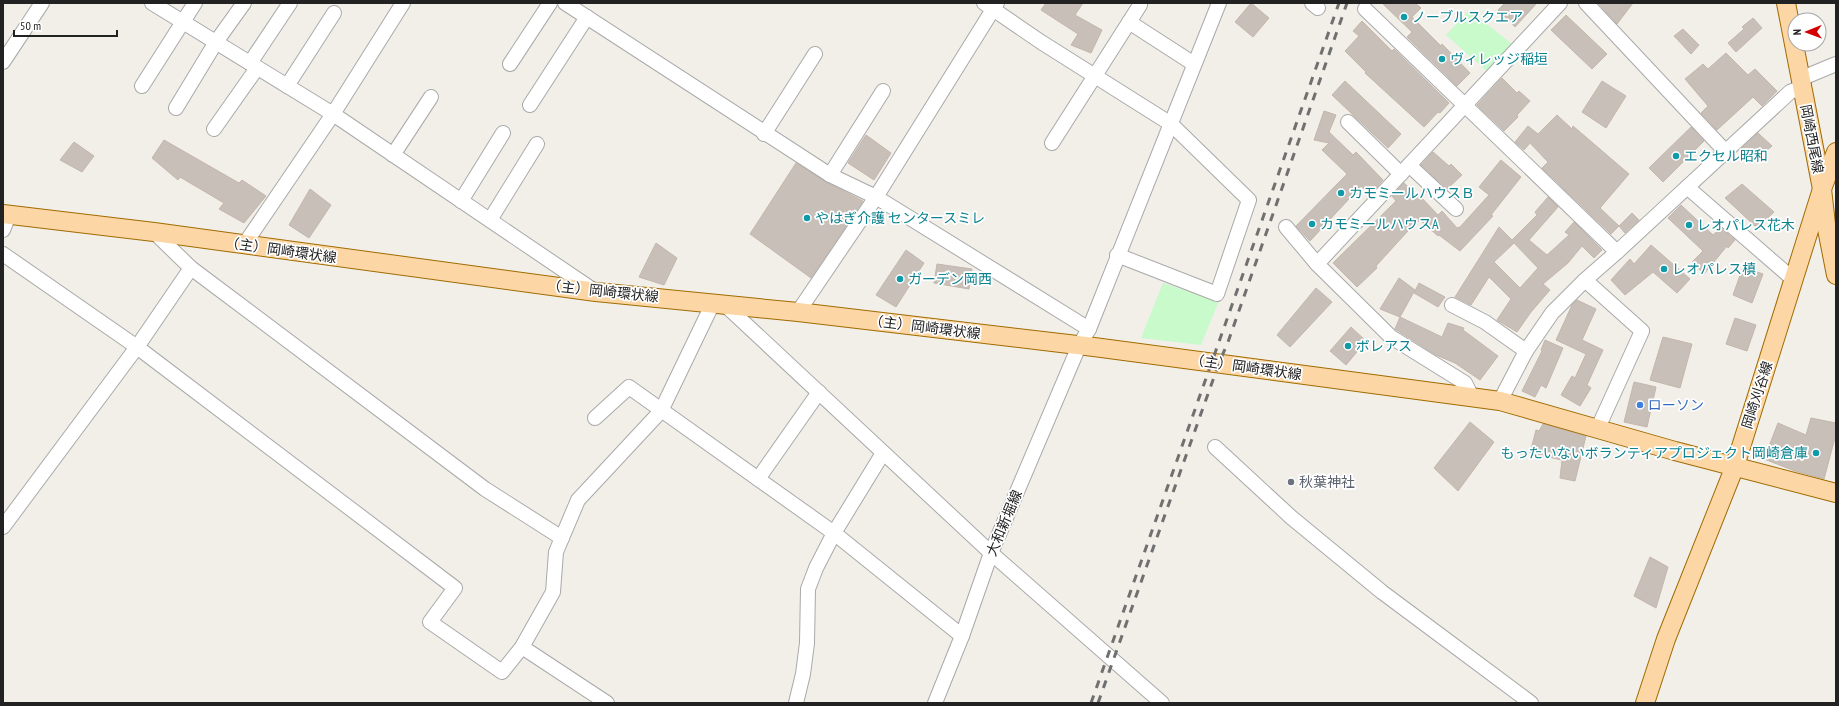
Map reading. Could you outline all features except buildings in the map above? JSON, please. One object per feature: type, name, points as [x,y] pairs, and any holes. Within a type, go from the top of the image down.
[{"type":"main road","name":"岡崎西尾線","points":[[1786,3],[1822,189],[1826,224],[1836,275]]},
{"type":"main road","name":"岡崎刈谷線","points":[[1645,703],[1666,639],[1735,466],[1822,189],[1836,152]]},
{"type":"main road","name":"（主）岡崎環状線","points":[[5,220],[154,232],[596,292],[798,312],[1080,346],[1500,401],[1597,430],[1836,493]]},
{"type":"street","points":[[3,62],[42,3]]},
{"type":"street","points":[[152,3],[334,114],[596,292]]},
{"type":"street","points":[[142,86],[195,3]]},
{"type":"street","points":[[176,108],[216,42],[244,3]]},
{"type":"street","points":[[214,129],[290,3]]},
{"type":"street","points":[[244,245],[334,114],[403,3]]},
{"type":"street","points":[[510,64],[550,3]]},
{"type":"street","points":[[565,3],[764,134],[830,175],[876,197],[1089,329]]},
{"type":"street","name":"大和新堀線","points":[[935,703],[962,636],[991,554],[1080,346],[1089,329],[1117,255],[1219,3]]},
{"type":"street","points":[[1317,264],[1560,3]]},
{"type":"street","points":[[1586,3],[1725,152]]},
{"type":"street","points":[[798,312],[876,197],[992,5],[1094,76],[1171,124],[1249,200],[1217,294],[1117,255]]},
{"type":"street","points":[[1052,143],[1140,5]]},
{"type":"street","points":[[1365,9],[1464,106],[1618,252]]},
{"type":"street","points":[[287,86],[334,13]]},
{"type":"street","points":[[530,105],[587,17]]},
{"type":"street","points":[[1129,22],[1194,64]]},
{"type":"street","points":[[764,134],[815,54]]},
{"type":"street","points":[[1500,401],[1526,351],[1552,313],[1584,280],[1618,252],[1790,92],[1801,83],[1836,64]]},
{"type":"street","points":[[830,175],[883,91]]},
{"type":"street","points":[[393,155],[431,97]]},
{"type":"street","points":[[1348,122],[1456,209]]},
{"type":"street","points":[[461,201],[503,133]]},
{"type":"street","points":[[490,220],[537,144]]},
{"type":"street","points":[[1687,187],[1794,280]]},
{"type":"street","points":[[1286,227],[1317,264],[1391,337],[1465,383],[1472,397]]},
{"type":"street","points":[[154,232],[191,268],[484,489],[562,538]]},
{"type":"street","points":[[3,254],[137,348],[455,588],[430,622],[502,672],[522,647],[553,592],[556,552],[578,500],[661,411],[718,304],[819,392],[991,554],[1162,703]]},
{"type":"street","points":[[3,528],[137,348],[191,268]]},
{"type":"street","points":[[1584,280],[1642,331],[1597,430]]},
{"type":"street","points":[[1452,305],[1485,322],[1526,351]]},
{"type":"street","points":[[595,418],[629,387],[834,533],[962,636]]},
{"type":"street","points":[[758,479],[819,392]]},
{"type":"street","points":[[1215,447],[1292,518],[1382,592],[1531,703]]},
{"type":"street","points":[[796,703],[803,674],[807,643],[808,589],[816,568],[834,533],[883,453]]},
{"type":"street","points":[[522,647],[607,703]]},
{"type":"green space","points":[[1469,10],[1512,44],[1489,73],[1446,35]]},
{"type":"green space","points":[[1163,283],[1219,301],[1201,345],[1141,338]]},
{"type":"railway","points":[[1091,703],[1339,3]]},
{"type":"railway","points":[[1098,703],[1219,363],[1228,342],[1347,3]]},
{"type":"place","name":"ノーブルスクエア","points":[[1404,17]]},
{"type":"place","name":"ヴィレッジ稲垣","points":[[1442,59]]},
{"type":"place","name":"エクセル昭和","points":[[1676,156]]},
{"type":"place","name":"カモミールハウスＢ","points":[[1341,193]]},
{"type":"place","name":"やはぎ介護 センタースミレ","points":[[807,218]]},
{"type":"place","name":"カモミールハウスA","points":[[1312,224]]},
{"type":"place","name":"レオパレス花木","points":[[1689,225]]},
{"type":"place","name":"レオパレス槙","points":[[1664,269]]},
{"type":"place","name":"ガーデン岡西","points":[[900,279]]},
{"type":"place","name":"ボレアス","points":[[1348,346]]},
{"type":"place","name":"ローソン","points":[[1640,405]]},
{"type":"place","name":"もったいないボランティアプロジェクト岡崎倉庫","points":[[1816,453]]},
{"type":"place","name":"秋葉神社","points":[[1291,482]]}]
